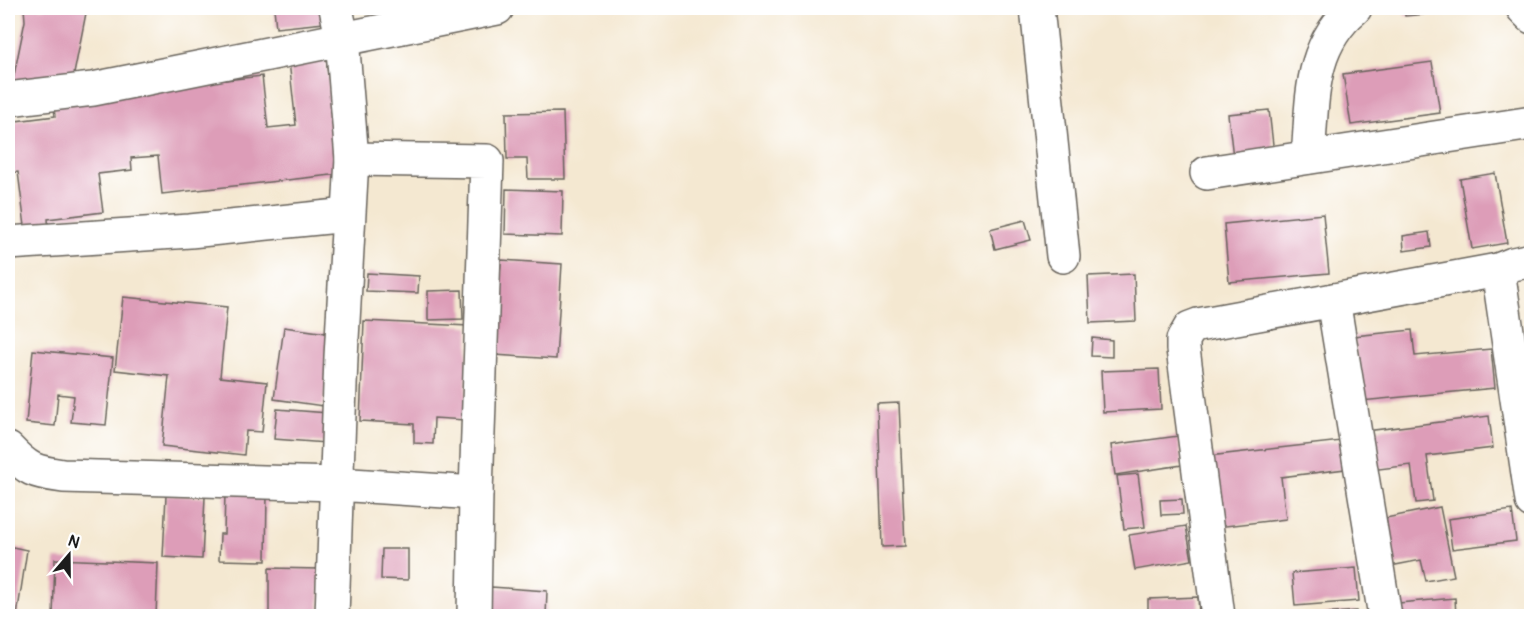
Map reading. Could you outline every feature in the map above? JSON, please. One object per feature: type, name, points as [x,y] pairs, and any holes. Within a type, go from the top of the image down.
[{"type":"street","points":[[8,99],[93,89],[339,23],[497,8]]},
{"type":"street","points":[[1037,8],[1063,256]]},
{"type":"street","points":[[1308,157],[1315,76],[1321,52],[1331,33],[1355,8]]},
{"type":"street","points":[[1523,8],[1532,17]]},
{"type":"street","points":[[332,616],[352,159],[339,23]]},
{"type":"street","points":[[1207,172],[1532,123]]},
{"type":"street","points":[[352,159],[487,161],[474,616]]},
{"type":"street","points":[[8,243],[190,231],[348,215]]},
{"type":"street","points":[[1218,616],[1183,349],[1186,333],[1190,328],[1498,270],[1532,260]]},
{"type":"street","points":[[1498,270],[1532,501]]},
{"type":"street","points":[[1333,300],[1385,616]]},
{"type":"street","points":[[8,449],[21,464],[38,473],[336,484],[476,493]]},
{"type":"building","points":[[24,8],[87,8],[72,84],[12,85],[25,21]]},
{"type":"building","points":[[274,8],[322,8],[324,23],[276,28]]},
{"type":"building","points":[[1404,8],[1461,8],[1462,11],[1405,16]]},
{"type":"building","points":[[326,58],[340,174],[162,194],[158,156],[131,158],[132,170],[98,174],[103,212],[48,219],[49,232],[26,234],[18,172],[8,173],[8,122],[55,116],[53,99],[262,76],[268,128],[296,125],[289,61]]},
{"type":"building","points":[[1432,62],[1440,113],[1351,125],[1343,74]]},
{"type":"building","points":[[1269,110],[1275,162],[1234,166],[1228,114]]},
{"type":"building","points":[[563,112],[565,179],[528,179],[527,159],[507,159],[506,113]]},
{"type":"building","points":[[1495,173],[1507,243],[1472,249],[1460,179]]},
{"type":"building","points":[[506,189],[563,191],[562,236],[505,234]]},
{"type":"building","points":[[1323,214],[1329,273],[1229,282],[1224,224]]},
{"type":"building","points":[[1025,220],[1031,240],[995,249],[990,229]]},
{"type":"building","points":[[1429,232],[1431,247],[1404,251],[1403,236]]},
{"type":"building","points":[[501,260],[562,264],[556,359],[495,355]]},
{"type":"building","points":[[367,273],[419,276],[418,293],[366,291]]},
{"type":"building","points":[[1134,274],[1136,321],[1090,323],[1088,276]]},
{"type":"building","points":[[462,290],[463,319],[428,320],[428,291]]},
{"type":"building","points":[[123,297],[227,307],[220,377],[267,382],[262,432],[246,431],[244,455],[162,446],[169,376],[115,370]]},
{"type":"building","points":[[364,321],[469,326],[465,420],[434,418],[433,444],[414,443],[414,424],[360,421]]},
{"type":"building","points":[[284,327],[333,334],[323,406],[274,399]]},
{"type":"building","points":[[1412,330],[1415,356],[1491,349],[1495,388],[1361,401],[1354,336]]},
{"type":"building","points":[[1092,338],[1112,340],[1112,357],[1091,356]]},
{"type":"building","points":[[33,350],[113,358],[106,425],[71,422],[74,396],[58,394],[55,426],[26,423]]},
{"type":"building","points":[[1159,369],[1161,409],[1103,412],[1101,371]]},
{"type":"building","points":[[899,403],[905,546],[882,547],[877,404]]},
{"type":"building","points":[[277,409],[328,413],[326,443],[274,439]]},
{"type":"building","points":[[1489,416],[1493,448],[1427,456],[1433,501],[1416,503],[1411,465],[1363,471],[1358,432]]},
{"type":"building","points":[[1178,436],[1182,465],[1115,475],[1111,445]]},
{"type":"building","points":[[1341,441],[1345,469],[1281,477],[1286,519],[1217,527],[1209,456]]},
{"type":"building","points":[[1138,474],[1145,527],[1124,529],[1117,476]]},
{"type":"building","points":[[225,492],[267,493],[266,561],[219,560],[220,534],[224,534]]},
{"type":"building","points":[[166,495],[205,497],[202,559],[163,557]]},
{"type":"building","points":[[1182,499],[1183,514],[1161,515],[1160,500]]},
{"type":"building","points":[[1440,507],[1454,576],[1426,581],[1421,560],[1385,567],[1376,520]]},
{"type":"building","points":[[1512,510],[1516,541],[1452,549],[1448,519]]},
{"type":"building","points":[[1186,526],[1192,560],[1135,570],[1129,535]]},
{"type":"building","points":[[8,546],[27,550],[17,616],[8,616]]},
{"type":"building","points":[[382,549],[408,549],[408,580],[381,579]]},
{"type":"building","points":[[55,559],[158,563],[156,616],[53,616]]},
{"type":"building","points":[[269,568],[320,569],[319,616],[269,616]]},
{"type":"building","points":[[1356,568],[1359,601],[1295,606],[1292,573]]},
{"type":"building","points":[[491,587],[547,591],[546,616],[489,614]]},
{"type":"building","points":[[1198,597],[1199,615],[1148,616],[1148,599]]},
{"type":"building","points":[[1455,598],[1456,616],[1388,616],[1387,604]]},
{"type":"building","points":[[1356,611],[1357,616],[1312,616],[1312,615]]}]
